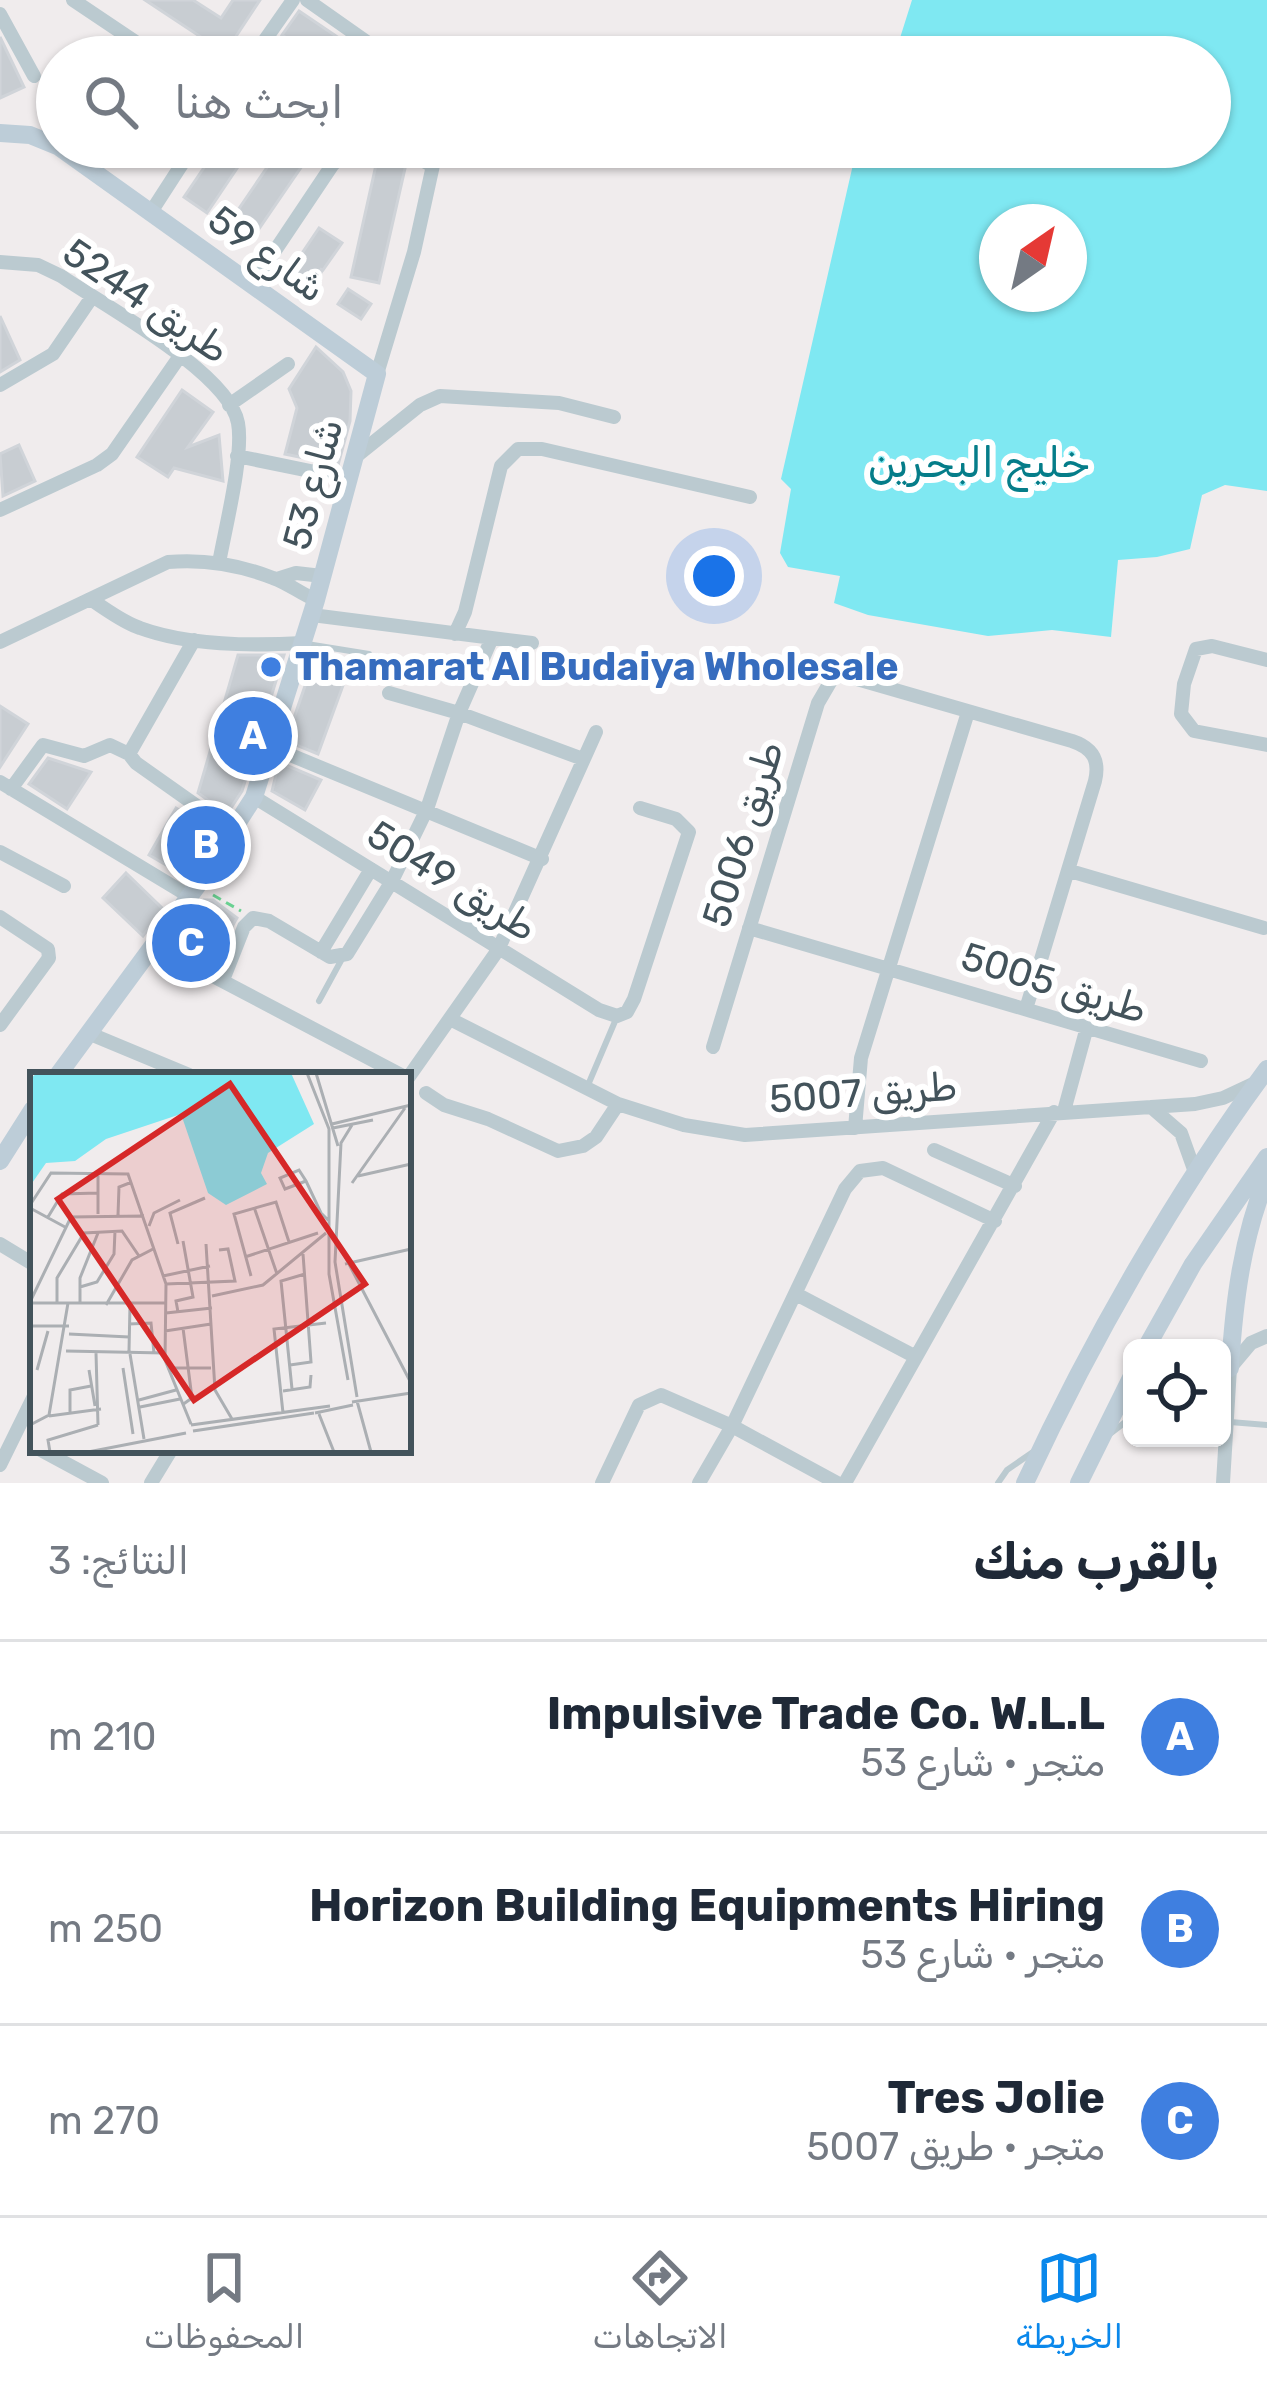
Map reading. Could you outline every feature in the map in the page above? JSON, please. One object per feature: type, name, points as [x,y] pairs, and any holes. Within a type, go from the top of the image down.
[{"type":"street","points":[[73,0],[127,36]]},
{"type":"street","points":[[268,36],[293,0]]},
{"type":"street","points":[[307,0],[358,36]]},
{"type":"street","points":[[0,14],[34,76]]},
{"type":"street","name":"شارع 59","points":[[0,133],[36,137]]},
{"type":"street","name":"شارع 59","points":[[89,168],[377,374]]},
{"type":"street","points":[[152,212],[180,168]]},
{"type":"street","points":[[251,285],[330,168]]},
{"type":"street","name":"شارع 53","points":[[60,1072],[235,832],[254,797],[314,608],[434,168]]},
{"type":"street","name":"طريق 5244","points":[[0,262],[38,265],[214,379],[238,421],[219,563]]},
{"type":"street","points":[[0,385],[52,354],[92,297]]},
{"type":"street","points":[[0,510],[112,454],[180,356]]},
{"type":"street","points":[[229,405],[288,364]]},
{"type":"street","points":[[354,458],[440,396],[559,403],[614,418]]},
{"type":"street","points":[[460,635],[501,466],[518,449],[542,449],[750,497]]},
{"type":"street","points":[[236,456],[349,478]]},
{"type":"street","points":[[0,642],[168,562],[194,560],[277,579],[314,608],[532,643]]},
{"type":"street","points":[[277,579],[296,572],[322,576]]},
{"type":"street","points":[[90,598],[141,629],[194,640],[303,643]]},
{"type":"street","points":[[223,980],[244,927],[253,918],[269,921],[330,957],[343,957],[392,881],[427,809],[459,713],[492,638]]},
{"type":"street","points":[[129,754],[194,640]]},
{"type":"street","points":[[1267,661],[1212,646],[1196,649],[1184,684],[1181,714],[1194,731],[1267,745]]},
{"type":"street","name":"طريق 5006","points":[[713,1047],[818,703],[832,679],[843,675],[1085,745],[1094,755],[1095,782],[1026,1009]]},
{"type":"street","points":[[389,693],[459,713],[583,759]]},
{"type":"street","points":[[855,1128],[859,1069],[968,712]]},
{"type":"street","points":[[407,1072],[498,950],[596,732]]},
{"type":"street","points":[[193,891],[3,784],[43,745],[84,756],[110,745],[235,832]]},
{"type":"street","points":[[271,747],[542,859]]},
{"type":"street","name":"طريق 5049","points":[[254,797],[498,950],[617,1016]]},
{"type":"street","points":[[617,1016],[627,1012],[634,999],[689,832],[676,819],[640,808]]},
{"type":"street","points":[[0,852],[64,886]]},
{"type":"street","points":[[321,952],[370,869]]},
{"type":"street","points":[[1070,871],[1264,928]]},
{"type":"street","points":[[0,917],[48,949],[49,958],[0,1025]]},
{"type":"street","name":"طريق 5005","points":[[749,928],[1201,1061]]},
{"type":"street","points":[[154,945],[396,1072]]},
{"type":"street","name":"طريق 5007","points":[[450,1018],[618,1104],[684,1125],[745,1135],[1209,1102],[1262,1076]]},
{"type":"street","points":[[602,1483],[632,1416],[648,1398],[661,1395],[841,1483],[1059,1112],[1087,1027]]},
{"type":"street","points":[[88,1033],[182,1072]]},
{"type":"street","points":[[1025,1483],[1107,1325],[1196,1175],[1262,1076]]},
{"type":"street","points":[[426,1093],[444,1105],[558,1151],[584,1146],[596,1137],[618,1104]]},
{"type":"street","points":[[1151,1107],[1181,1133],[1196,1175]]},
{"type":"street","points":[[0,1161],[4,1139],[30,1112]]},
{"type":"street","points":[[934,1150],[1015,1186]]},
{"type":"street","points":[[1151,1339],[1193,1264],[1267,1157]]},
{"type":"street","points":[[699,1483],[732,1426],[845,1189],[860,1171],[884,1168],[995,1221]]},
{"type":"street","points":[[1231,1352],[1245,1244],[1267,1177]]},
{"type":"street","points":[[0,1244],[30,1262]]},
{"type":"street","points":[[796,1294],[916,1357]]},
{"type":"street","points":[[1234,1305],[1252,1330],[1267,1336]]},
{"type":"street","points":[[1231,1366],[1239,1354],[1267,1336]]},
{"type":"street","points":[[1079,1483],[1123,1394]]},
{"type":"street","points":[[0,1465],[30,1405]]},
{"type":"street","points":[[16,1437],[30,1444]]},
{"type":"street","points":[[1223,1483],[1225,1447]]},
{"type":"street","points":[[46,1453],[102,1483]]},
{"type":"street","points":[[151,1483],[169,1453]]},
{"type":"lane","points":[[303,643],[369,654]]},
{"type":"lane","points":[[319,1001],[343,957]]},
{"type":"lane","points":[[586,1089],[617,1016]]},
{"type":"lane","points":[[1231,1422],[1267,1425]]},
{"type":"lane","points":[[1099,1441],[1123,1424]]},
{"type":"lane","points":[[998,1483],[1006,1470],[1042,1448]]},
{"type":"path","points":[[193,891],[253,918]]},
{"type":"water","name":"خليج البحرين","points":[[912,0],[1267,0],[1267,491],[1225,485],[1202,495],[1190,549],[1118,560],[1111,637],[1052,630],[988,636],[868,615],[834,603],[840,576],[788,567],[780,553],[791,489],[781,479],[852,168],[1231,168],[1231,36],[901,36]]},
{"type":"building","points":[[145,0],[193,0],[221,18],[233,0],[260,0],[236,36],[199,36]]},
{"type":"building","points":[[299,11],[336,36],[284,36]]},
{"type":"building","points":[[0,37],[24,87],[0,98]]},
{"type":"building","points":[[204,168],[237,168],[207,213],[184,197]]},
{"type":"building","points":[[267,168],[301,168],[250,242],[227,226]]},
{"type":"building","points":[[375,168],[405,168],[379,283],[351,277]]},
{"type":"building","points":[[319,228],[342,243],[320,269],[313,286],[290,271]]},
{"type":"building","points":[[348,289],[371,304],[361,319],[338,304]]},
{"type":"building","points":[[0,316],[20,360],[0,372]]},
{"type":"building","points":[[316,347],[343,372],[351,391],[350,421],[338,465],[285,454],[297,408],[289,389]]},
{"type":"building","points":[[182,390],[213,412],[188,447],[219,435],[223,481],[174,468],[168,477],[137,457]]},
{"type":"building","points":[[19,445],[35,481],[3,496],[0,454]]},
{"type":"building","points":[[238,655],[284,655],[242,791],[227,814],[198,793]]},
{"type":"building","points":[[315,657],[349,669],[318,754],[286,741]]},
{"type":"building","points":[[0,706],[28,724],[0,767]]},
{"type":"building","points":[[48,758],[91,772],[67,809],[29,784]]},
{"type":"building","points":[[279,762],[321,780],[305,810],[272,791]]},
{"type":"building","points":[[176,808],[215,833],[189,874],[183,875],[149,855]]},
{"type":"building","points":[[126,873],[163,909],[143,936],[103,898]]},
{"type":"building","points":[[204,900],[213,900],[237,918],[214,958],[183,940],[181,930]]},
{"type":"place","name":"Thamarat Al Budaiya Wholesale","points":[[271,667]]},
{"type":"place","name":"Impulsive Trade Co. W.L.L","points":[[253,736]]},
{"type":"place","name":"Horizon Building Equipments Hiring","points":[[206,845]]},
{"type":"place","name":"Tres Jolie","points":[[191,943]]}]
